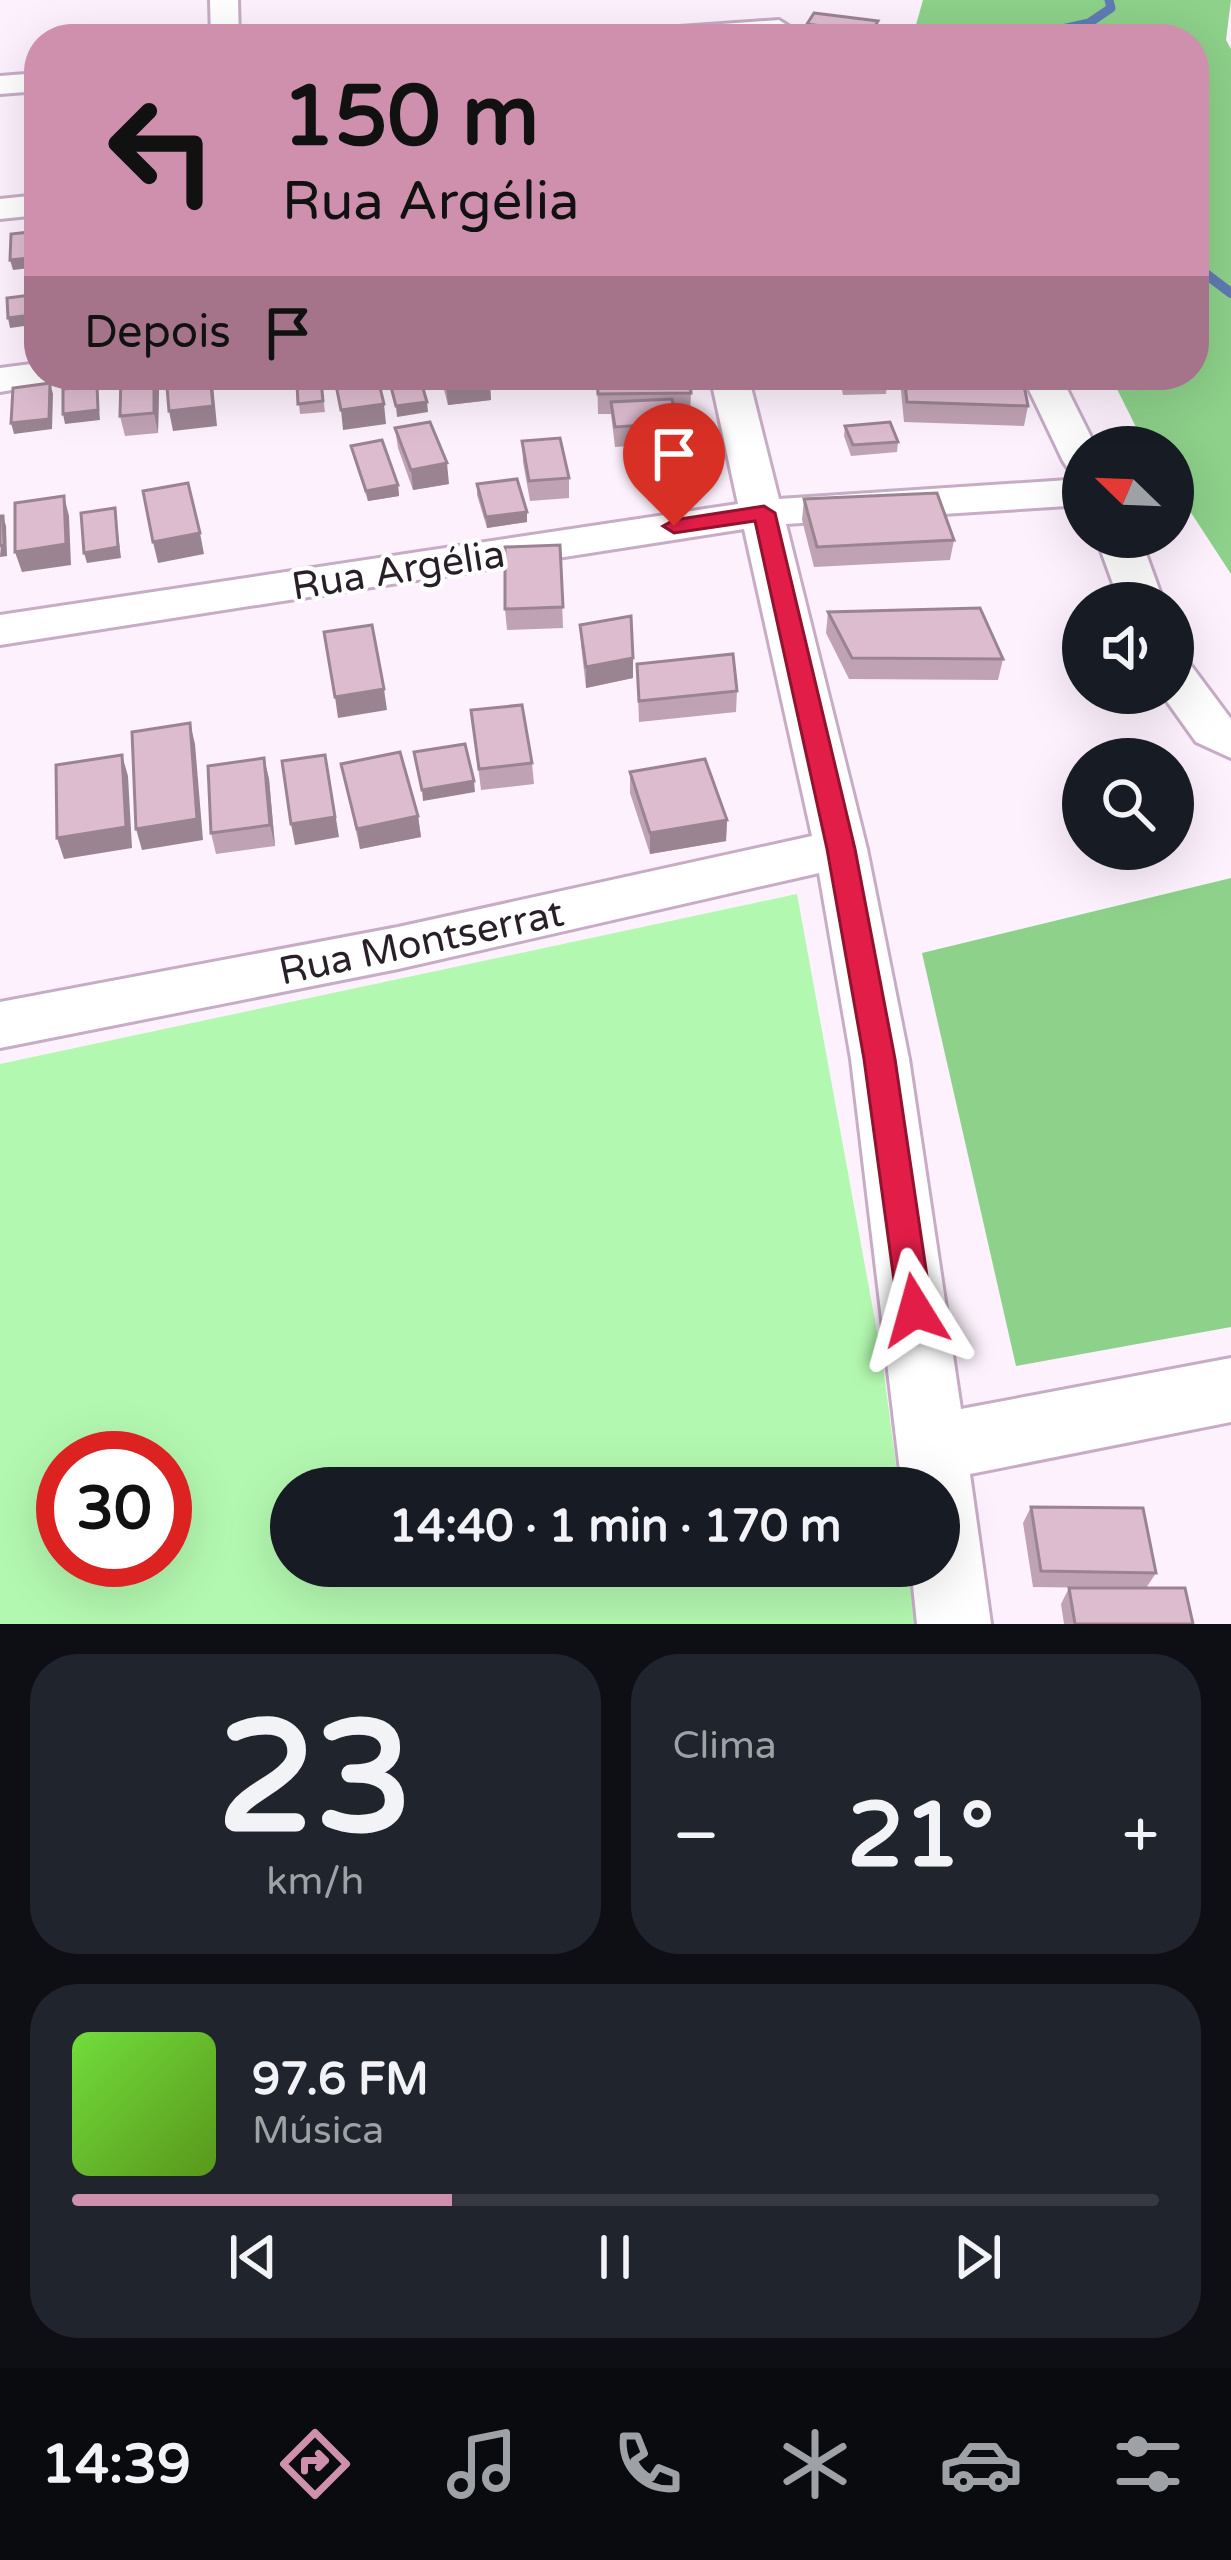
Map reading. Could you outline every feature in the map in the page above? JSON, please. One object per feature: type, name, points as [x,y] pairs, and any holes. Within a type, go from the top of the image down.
[{"type":"street","points":[[733,390],[841,849],[880,1059],[934,1467]]},
{"type":"street","points":[[1048,390],[1066,426]]},
{"type":"street","name":"Rua Argélia","points":[[0,630],[764,513],[1062,493]]},
{"type":"street","points":[[1194,704],[1213,730],[1231,741]]},
{"type":"street","name":"Rua Montserrat","points":[[0,1025],[398,948],[841,849]]},
{"type":"street","points":[[960,1472],[1231,1390]]},
{"type":"street","points":[[949,1587],[954,1624]]},
{"type":"green space","points":[[923,0],[1231,0],[1226,40],[1231,49],[1231,574],[1194,517],[1194,426],[1136,426],[1118,390],[1209,390],[1209,24],[916,24]]},
{"type":"green space","points":[[1231,878],[1231,1327],[1016,1366],[922,953]]},
{"type":"green space","points":[[797,894],[882,1359],[896,1467],[270,1467],[270,1587],[913,1587],[918,1624],[0,1624],[0,1064]]},
{"type":"building","points":[[814,13],[878,21],[876,24],[807,24]]},
{"type":"building","points":[[24,233],[24,259],[10,260],[11,234]]},
{"type":"building","points":[[24,296],[24,316],[8,318],[7,298]]},
{"type":"building","points":[[13,388],[50,390],[49,419],[11,423]]},
{"type":"building","points":[[63,390],[97,390],[98,410],[63,414]]},
{"type":"building","points":[[121,390],[154,390],[154,413],[120,416]]},
{"type":"building","points":[[167,390],[211,390],[213,406],[169,411]]},
{"type":"building","points":[[297,390],[322,390],[323,401],[298,404]]},
{"type":"building","points":[[337,390],[381,390],[384,404],[341,410]]},
{"type":"building","points":[[392,390],[423,390],[427,402],[396,406]]},
{"type":"building","points":[[598,390],[691,393],[598,394]]},
{"type":"building","points":[[906,390],[1025,390],[1028,406],[907,402]]},
{"type":"building","points":[[672,399],[677,423],[615,427],[611,402]]},
{"type":"building","points":[[430,422],[447,463],[411,470],[395,428]]},
{"type":"building","points":[[890,422],[898,442],[853,445],[845,426]]},
{"type":"building","points":[[560,438],[569,478],[529,481],[522,441]]},
{"type":"building","points":[[382,440],[398,485],[366,491],[351,446]]},
{"type":"building","points":[[517,479],[527,512],[486,517],[477,484]]},
{"type":"building","points":[[188,483],[200,533],[153,542],[143,491]]},
{"type":"building","points":[[937,493],[954,540],[817,547],[804,499]]},
{"type":"building","points":[[64,496],[66,544],[15,552],[15,503]]},
{"type":"building","points":[[115,508],[118,547],[84,553],[81,513]]},
{"type":"building","points":[[0,516],[4,545],[0,546]]},
{"type":"building","points":[[560,545],[563,607],[505,609],[505,547]]},
{"type":"building","points":[[980,608],[1003,659],[852,658],[828,612]]},
{"type":"building","points":[[631,616],[633,658],[586,667],[580,625]]},
{"type":"building","points":[[372,625],[384,689],[335,697],[324,632]]},
{"type":"building","points":[[733,654],[737,691],[639,701],[637,664]]},
{"type":"building","points":[[522,705],[532,763],[479,769],[471,710]]},
{"type":"building","points":[[190,723],[197,819],[136,829],[132,732]]},
{"type":"building","points":[[465,744],[474,781],[422,790],[414,752]]},
{"type":"building","points":[[400,752],[418,816],[357,829],[341,764]]},
{"type":"building","points":[[122,755],[126,827],[57,838],[56,765]]},
{"type":"building","points":[[325,755],[335,817],[291,824],[282,761]]},
{"type":"building","points":[[264,758],[270,825],[211,833],[208,766]]},
{"type":"building","points":[[705,759],[727,820],[650,833],[630,772]]},
{"type":"building","points":[[1031,1507],[1143,1508],[1156,1573],[1041,1571]]},
{"type":"building","points":[[1069,1588],[1185,1588],[1193,1624],[1075,1624]]},
{"type":"waterway","points":[[1085,24],[1111,8],[1109,0]]},
{"type":"waterway","points":[[1209,276],[1231,293]]},
{"type":"route","points":[[674,526],[764,513],[841,849],[880,1059],[915,1310]]}]
